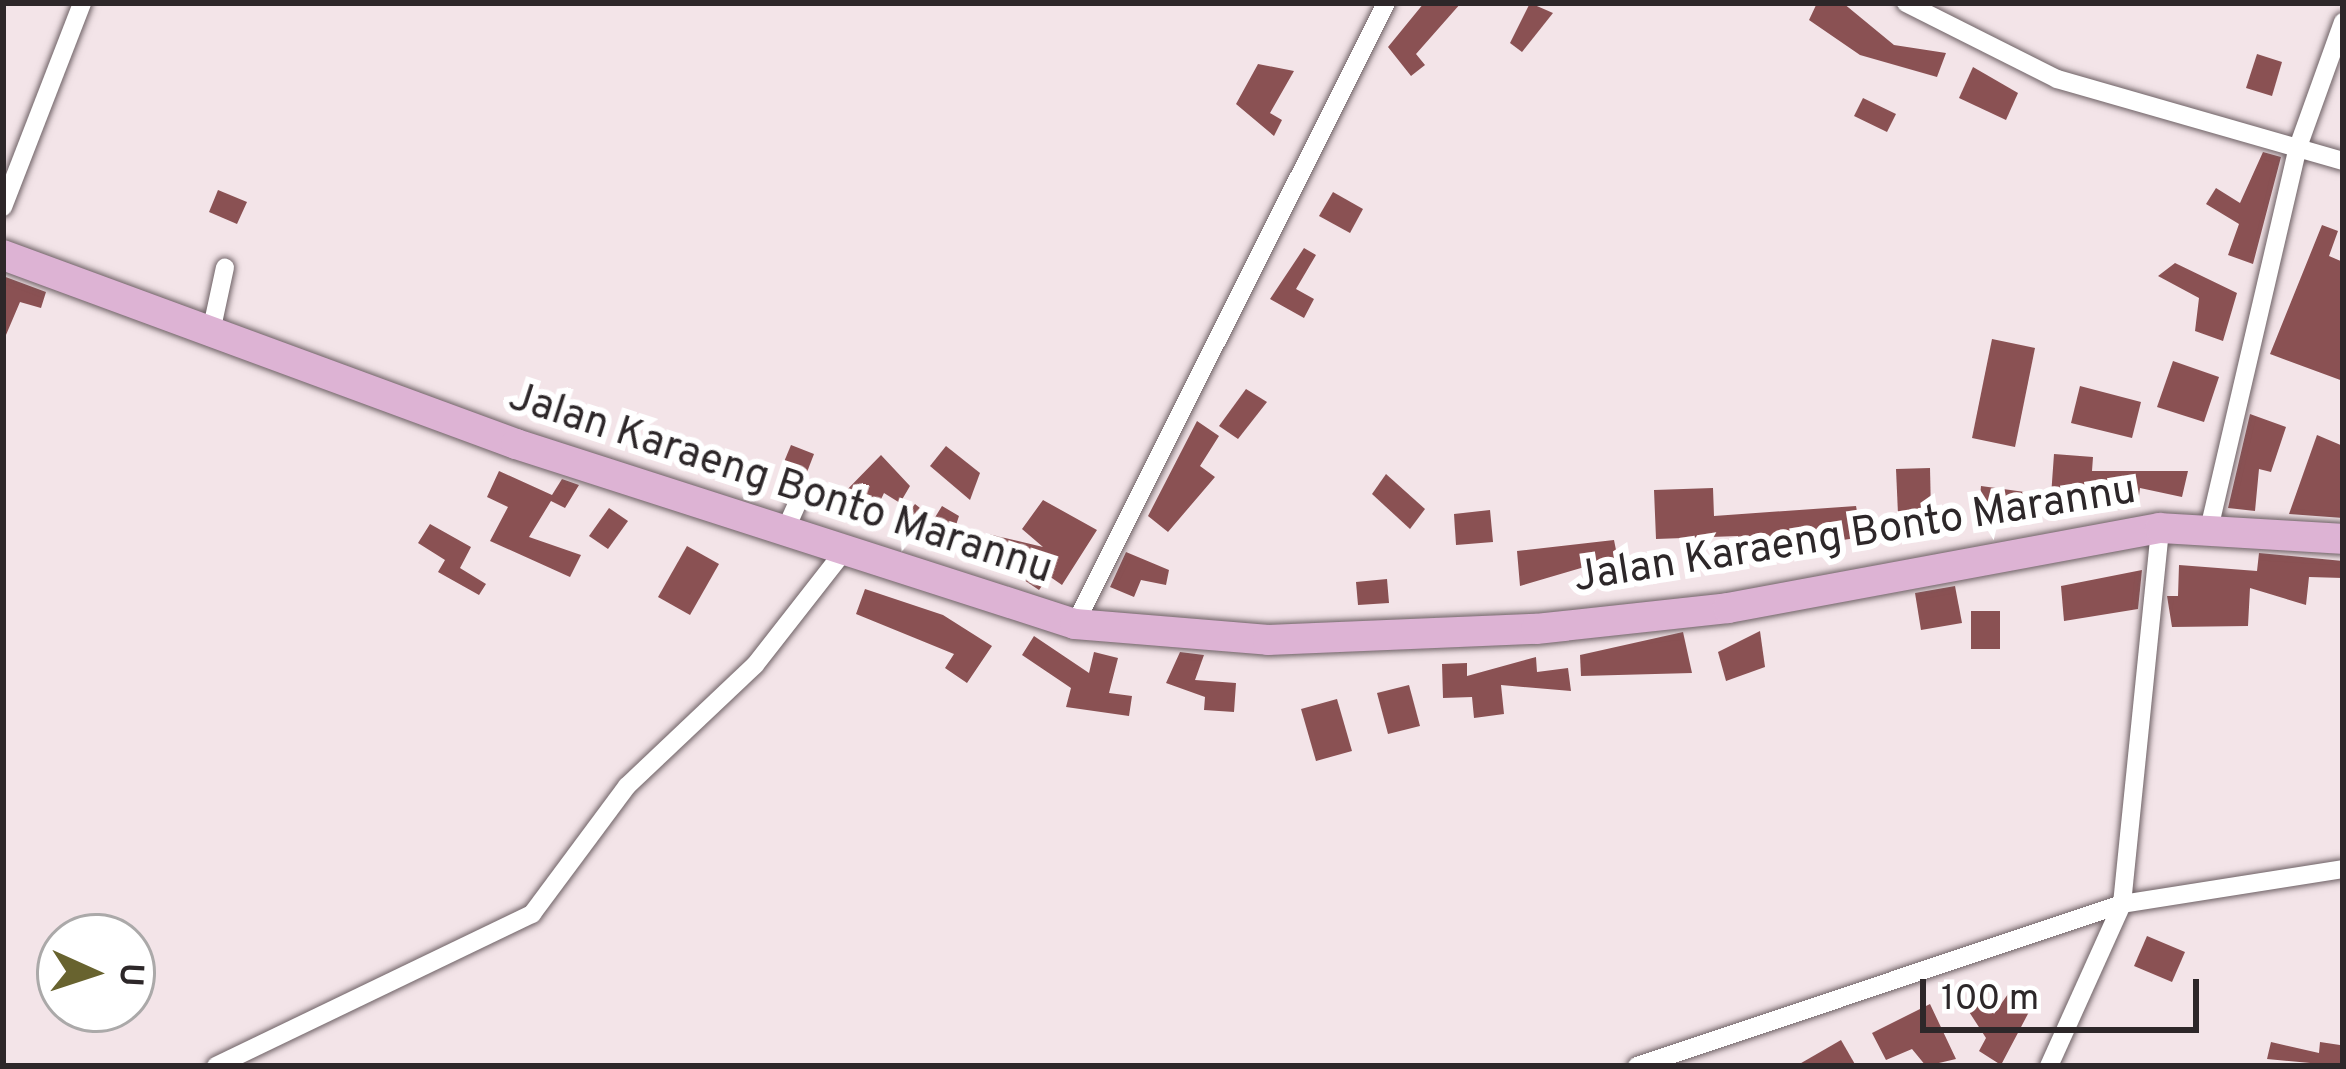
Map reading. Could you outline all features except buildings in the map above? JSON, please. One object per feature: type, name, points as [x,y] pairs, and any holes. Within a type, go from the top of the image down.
[{"type":"main road","name":"Jalan Karaeng Bonto Marannu","points":[[3,255],[783,536],[1075,624],[1268,640],[1536,629],[1728,608],[2160,528],[2343,539]]},
{"type":"street","points":[[3,207],[82,3]]},
{"type":"street","points":[[1075,624],[1386,3]]},
{"type":"street","points":[[1906,3],[2057,79],[2343,161]]},
{"type":"street","points":[[2209,529],[2298,146],[2343,22]]},
{"type":"street","points":[[211,332],[225,267]]},
{"type":"street","points":[[783,536],[802,494]]},
{"type":"street","points":[[2049,1066],[2122,904],[2160,528]]},
{"type":"street","points":[[216,1066],[532,914],[627,787],[754,665],[841,555]]},
{"type":"street","points":[[1637,1066],[2122,904],[2343,869]]}]
